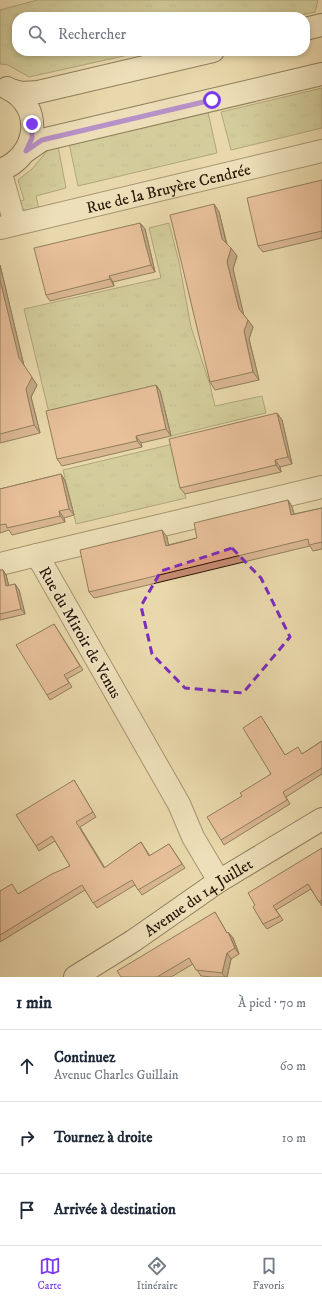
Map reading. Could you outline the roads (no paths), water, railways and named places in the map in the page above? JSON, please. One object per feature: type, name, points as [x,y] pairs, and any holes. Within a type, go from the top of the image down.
[{"type":"street","points":[[310,28],[322,26]]},
{"type":"street","points":[[5,88],[22,93],[38,92],[192,56]]},
{"type":"street","points":[[0,170],[17,161],[26,151],[42,140],[322,74]]},
{"type":"street","points":[[5,88],[22,99],[32,117],[32,138],[26,151]]},
{"type":"street","name":"Rue de la Bruyère Cendrée","points":[[0,170],[7,226],[322,151]]},
{"type":"street","name":"Rue du Miroir de Venus","points":[[218,881],[193,837],[179,804],[37,555],[322,487]]},
{"type":"street","points":[[0,564],[37,555]]},
{"type":"street","name":"Avenue du 14 Juillet","points":[[75,977],[133,941],[218,881],[322,819]]}]
